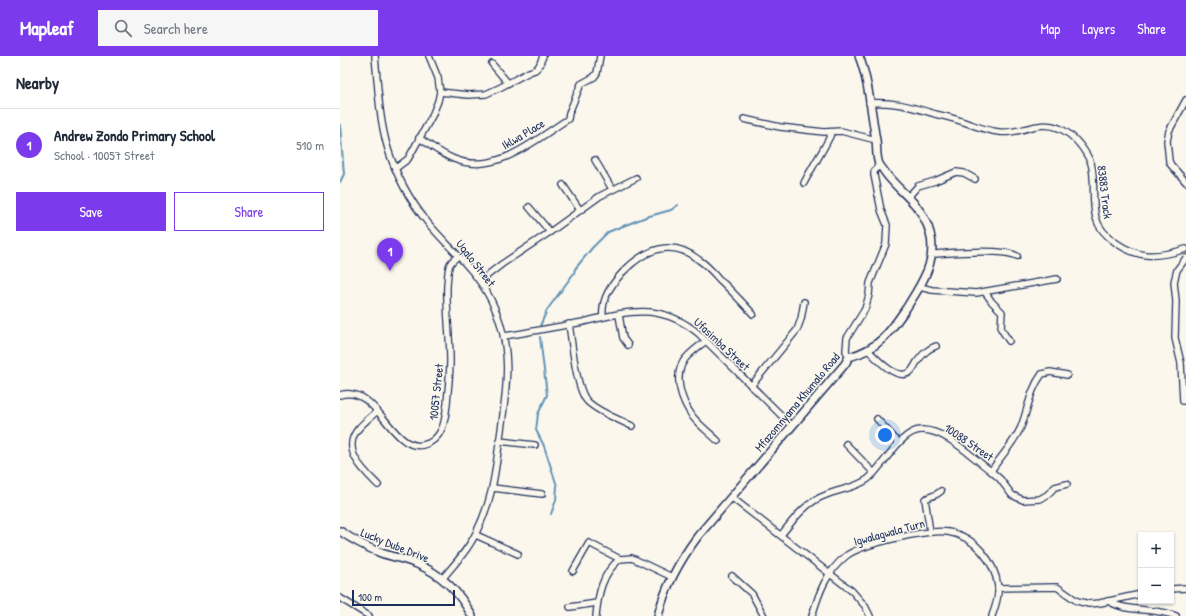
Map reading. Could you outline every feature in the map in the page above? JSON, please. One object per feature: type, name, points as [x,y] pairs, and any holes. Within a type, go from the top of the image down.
[{"type":"street","name":"Uqalo Street","points":[[374,56],[382,126],[388,149],[400,178],[421,213],[480,281],[497,313],[504,336],[506,350],[507,377],[500,441],[490,501],[476,535],[442,579]]},
{"type":"street","points":[[396,168],[408,159],[434,112],[438,101],[440,92],[438,78],[429,56]]},
{"type":"street","points":[[440,92],[476,95],[493,92],[535,70],[539,66],[543,56]]},
{"type":"street","name":"Iklwa Place","points":[[419,138],[445,154],[461,161],[476,163],[489,162],[504,158],[533,143],[568,119],[581,84],[594,77],[597,73],[600,56]]},
{"type":"street","name":"Mfazomnyama Khumalo Road","points":[[658,616],[672,577],[682,557],[691,545],[845,364],[849,357],[858,355],[868,350],[888,335],[920,287],[927,273],[932,254],[931,238],[926,220],[918,208],[889,178],[879,164],[870,103],[859,56]]},
{"type":"street","points":[[492,64],[508,84]]},
{"type":"street","points":[[1186,100],[1169,131],[1167,141],[1169,161],[1186,182]]},
{"type":"street","name":"83883 Track","points":[[870,103],[899,103],[952,118],[977,127],[999,132],[1009,132],[1042,125],[1059,128],[1075,138],[1091,163],[1096,219],[1098,225],[1108,238],[1142,254],[1161,254],[1186,249]]},
{"type":"street","points":[[744,119],[780,127],[832,132],[841,131],[876,140]]},
{"type":"street","points":[[804,182],[832,132]]},
{"type":"street","points":[[595,160],[612,189]]},
{"type":"street","points":[[849,357],[846,351],[847,338],[865,309],[869,295],[870,283],[886,244],[887,225],[879,204],[874,175],[874,172],[879,164]]},
{"type":"street","points":[[908,197],[918,186],[956,172],[964,173],[975,179]]},
{"type":"street","points":[[480,281],[580,210],[612,189],[636,178]]},
{"type":"street","points":[[563,185],[580,210]]},
{"type":"street","points":[[529,207],[550,232]]},
{"type":"street","points":[[603,317],[602,309],[607,293],[626,269],[641,255],[651,251],[668,248],[686,252],[700,260],[738,297],[753,314]]},
{"type":"street","points":[[932,254],[976,252],[1007,253],[1017,256]]},
{"type":"street","name":"10057 Street","points":[[340,395],[348,393],[366,399],[398,435],[408,443],[421,445],[427,444],[441,432],[445,417],[450,371],[446,305],[448,272],[451,263],[458,256]]},
{"type":"street","points":[[1183,401],[1180,363],[1175,338],[1176,301],[1174,282],[1177,270],[1186,258]]},
{"type":"street","points":[[920,287],[932,290],[969,293],[985,292],[1057,279]]},
{"type":"street","points":[[985,292],[1002,312],[1001,329],[1009,341]]},
{"type":"street","points":[[751,386],[797,330],[802,318],[804,302]]},
{"type":"street","name":"Ufasimba Street","points":[[504,336],[603,317],[642,312],[674,318],[691,327],[792,426]]},
{"type":"street","points":[[619,315],[623,338],[628,345]]},
{"type":"street","points":[[569,324],[580,386],[585,398],[595,407],[632,426]]},
{"type":"street","points":[[706,341],[684,360],[680,371],[679,382],[682,396],[693,416],[718,441]]},
{"type":"street","points":[[868,350],[890,370],[896,373],[905,374],[911,371],[924,353],[930,348],[936,346]]},
{"type":"street","name":"10088 Street","points":[[781,535],[801,510],[826,494],[859,484],[874,473],[899,443],[910,433],[919,430],[926,430],[940,434],[956,444],[991,471],[1017,435],[1022,424],[1030,396],[1042,374],[1045,372],[1050,372],[1067,375]]},
{"type":"street","points":[[377,411],[356,431],[353,436],[352,446],[356,461],[378,485]]},
{"type":"street","points":[[877,419],[899,443]]},
{"type":"street","points":[[500,441],[535,445]]},
{"type":"street","points":[[846,444],[874,473]]},
{"type":"street","points":[[991,471],[1000,479],[1012,495],[1023,500],[1040,499],[1047,495],[1055,487],[1067,484]]},
{"type":"street","points":[[493,488],[542,494]]},
{"type":"street","points":[[930,532],[925,499],[941,491]]},
{"type":"street","points":[[731,497],[859,598],[870,616]]},
{"type":"street","name":"Lucky Dube Drive","points":[[340,531],[366,547],[416,564],[442,579],[458,594],[472,616]]},
{"type":"street","name":"Igwalagwala Turn","points":[[812,616],[822,586],[830,574],[846,557],[858,550],[901,538],[930,532],[947,532],[956,534],[972,542],[979,548],[994,571],[998,588],[992,616]]},
{"type":"street","points":[[476,535],[518,554]]},
{"type":"street","points":[[573,571],[589,543],[620,559],[632,558],[672,577]]},
{"type":"street","points":[[596,616],[599,591],[607,574],[613,565],[620,559]]},
{"type":"street","points":[[732,576],[752,594],[764,616]]},
{"type":"street","points":[[998,588],[1057,587],[1077,601],[1089,604],[1138,595]]},
{"type":"street","points":[[1174,589],[1186,588]]},
{"type":"street","points":[[340,598],[369,616]]},
{"type":"street","points":[[1108,601],[1122,606],[1165,612],[1176,616]]},
{"type":"street","points":[[570,607],[597,603]]},
{"type":"waterway","points":[[340,125],[344,174],[340,182]]},
{"type":"waterway","points":[[540,326],[547,310],[574,273],[575,269],[592,248],[608,232],[646,217],[671,210],[678,205]]},
{"type":"waterway","points":[[540,337],[547,395],[538,414],[536,430],[544,446],[557,486],[556,500],[551,514]]},
{"type":"place","name":"Andrew Zondo Primary School","points":[[390,271]]}]
